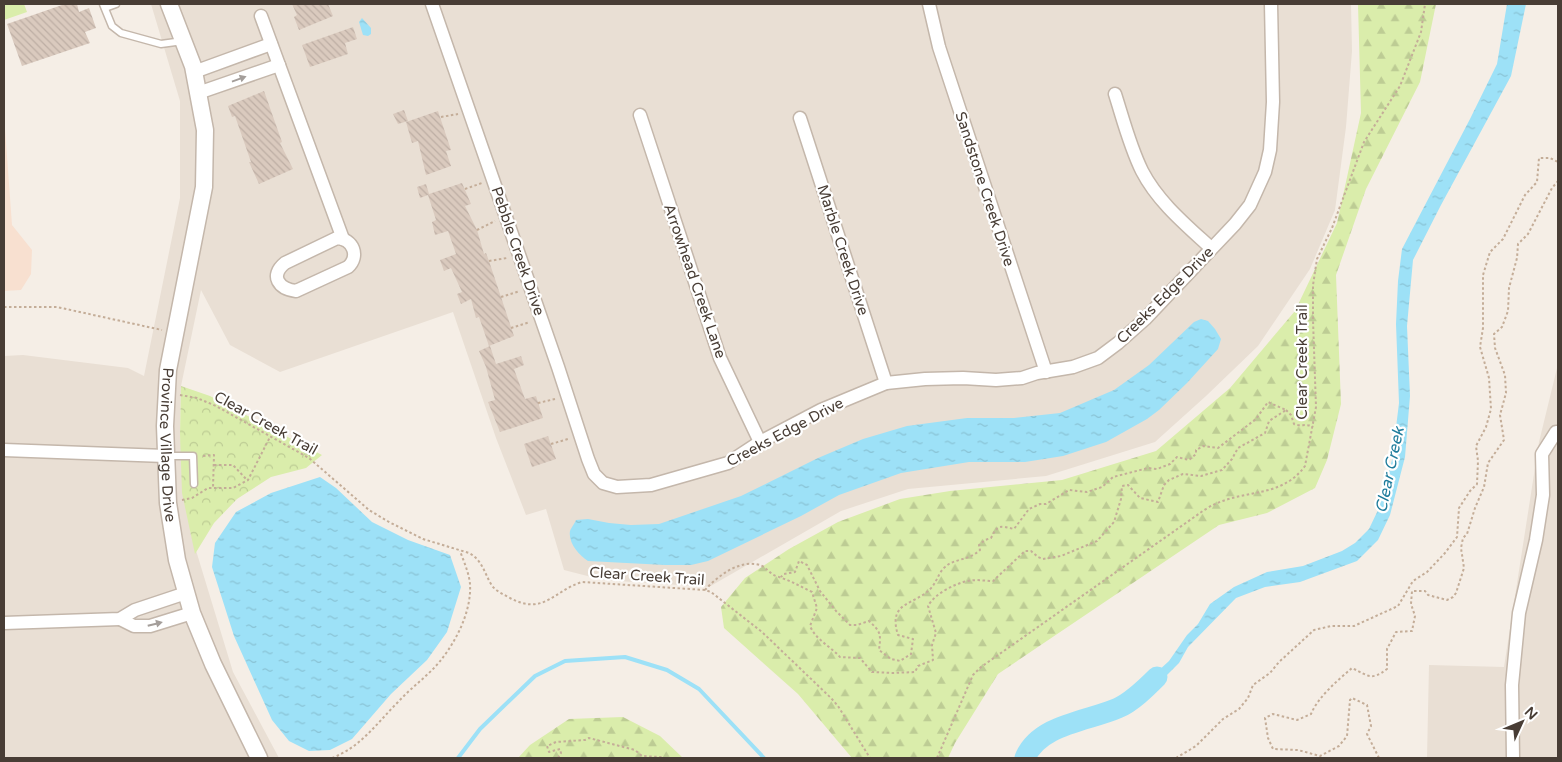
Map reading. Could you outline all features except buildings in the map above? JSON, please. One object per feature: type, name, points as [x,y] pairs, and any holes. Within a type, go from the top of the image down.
[{"type":"street","name":"Province Village Drive","points":[[169,4],[184,40],[194,72],[205,130],[204,187],[173,340],[175,395],[165,426],[168,503],[177,560],[192,614],[213,664],[260,758]]},
{"type":"street","name":"Pebble Creek Drive","points":[[432,4],[594,474],[603,483],[617,487]]},
{"type":"street","name":"Sandstone Creek Drive","points":[[929,4],[939,47],[1046,372]]},
{"type":"street","name":"Creeks Edge Drive","points":[[617,487],[650,484],[728,463],[760,442],[821,410],[886,383],[925,379],[963,378],[996,380],[1022,378],[1073,368],[1098,358],[1145,319],[1235,224],[1250,204],[1265,172],[1270,150],[1273,102],[1271,4]]},
{"type":"street","points":[[261,16],[343,239],[353,249],[355,256],[353,262],[348,267],[296,291],[287,290],[281,286],[277,274],[278,269],[284,263],[337,238],[343,239]]},
{"type":"street","points":[[194,72],[271,44]]},
{"type":"street","points":[[198,93],[279,65]]},
{"type":"street","points":[[1115,94],[1142,170],[1151,186],[1176,216],[1211,248]]},
{"type":"street","name":"Arrowhead Creek Lane","points":[[640,115],[720,358],[760,442]]},
{"type":"street","name":"Marble Creek Drive","points":[[800,118],[886,383]]},
{"type":"street","points":[[1513,758],[1512,685],[1519,613],[1536,540],[1543,495],[1542,454],[1556,432],[1558,432]]},
{"type":"street","points":[[4,450],[165,456]]},
{"type":"street","points":[[120,619],[134,610],[186,593]]},
{"type":"street","points":[[4,623],[120,619],[134,626],[150,626],[192,614]]},
{"type":"lane","points":[[116,4],[104,6],[112,26],[121,33],[161,44],[184,40]]},
{"type":"lane","points":[[165,456],[193,456],[194,484]]},
{"type":"path","name":"Clear Creek Trail","points":[[937,758],[973,675],[980,667],[1214,504],[1280,487],[1305,466],[1314,427],[1316,407],[1313,286],[1317,259],[1332,228],[1364,142],[1400,86],[1421,32],[1425,4]]},
{"type":"path","points":[[441,117],[469,112]]},
{"type":"path","points":[[1176,758],[1196,746],[1224,719],[1239,709],[1248,698],[1253,685],[1270,673],[1279,662],[1314,630],[1331,626],[1354,626],[1398,606],[1412,581],[1427,572],[1457,538],[1459,508],[1477,484],[1478,461],[1476,446],[1486,428],[1491,409],[1489,378],[1480,347],[1483,328],[1483,275],[1490,252],[1503,239],[1524,195],[1538,182],[1539,158],[1550,158],[1558,162]]},
{"type":"path","points":[[465,189],[493,179]]},
{"type":"path","points":[[1380,758],[1367,734],[1371,726],[1367,705],[1352,698],[1350,700],[1347,736],[1339,746],[1320,756],[1298,750],[1273,748],[1268,738],[1265,718],[1273,714],[1297,720],[1311,714],[1313,708],[1338,680],[1352,668],[1373,677],[1378,676],[1387,669],[1387,649],[1396,632],[1412,631],[1415,616],[1411,604],[1412,591],[1425,591],[1428,595],[1446,600],[1453,597],[1456,593],[1464,568],[1461,548],[1463,538],[1467,534],[1484,487],[1488,463],[1504,440],[1500,415],[1506,392],[1505,375],[1495,348],[1494,334],[1502,327],[1508,312],[1509,288],[1517,258],[1518,244],[1528,234],[1552,188],[1558,181]]},
{"type":"path","points":[[477,230],[506,218]]},
{"type":"path","points":[[489,260],[519,254]]},
{"type":"path","points":[[501,297],[531,288]]},
{"type":"path","points":[[4,307],[57,307],[164,331]]},
{"type":"path","points":[[511,328],[542,319]]},
{"type":"path","name":"Clear Creek Trail","points":[[175,395],[197,398],[216,406],[309,458],[378,516],[409,533],[476,556],[492,586],[516,600],[526,603],[546,602],[572,585],[582,582],[705,590],[717,595],[762,632],[831,698],[838,706],[870,758]]},
{"type":"path","points":[[538,403],[568,396]]},
{"type":"path","points":[[781,577],[784,574],[796,572],[799,561],[807,565],[820,591],[836,611],[850,624],[857,625],[869,621],[878,629],[881,635],[879,650],[891,659],[900,661],[911,654],[913,638],[898,635],[894,623],[898,610],[933,586],[943,568],[947,565],[973,557],[980,550],[979,545],[991,538],[997,527],[1014,529],[1029,509],[1040,504],[1046,504],[1069,490],[1087,492],[1102,487],[1114,477],[1148,468],[1157,469],[1170,464],[1178,457],[1190,460],[1196,454],[1196,450],[1203,446],[1218,448],[1256,419],[1268,402],[1286,410],[1291,415],[1294,424],[1314,427]]},
{"type":"path","points":[[705,590],[724,572],[747,564],[762,566],[775,576],[812,592],[816,608],[810,626],[813,634],[832,648],[840,657],[860,658],[872,672],[893,674],[914,672],[918,666],[933,660],[932,645],[936,633],[928,606],[931,600],[941,592],[968,581],[993,581],[1025,551],[1031,551],[1038,558],[1043,559],[1061,556],[1097,541],[1114,522],[1122,499],[1122,486],[1128,485],[1140,498],[1158,502],[1164,485],[1169,480],[1182,474],[1201,476],[1222,470],[1232,459],[1238,448],[1264,433],[1269,422],[1286,410]]},
{"type":"path","points":[[168,503],[192,498],[203,490],[213,487],[233,488],[248,480],[271,436]]},
{"type":"path","points":[[551,444],[581,436]]},
{"type":"path","points":[[193,456],[214,455],[213,487]]},
{"type":"path","points":[[214,465],[233,465],[248,480]]},
{"type":"path","points":[[332,758],[345,753],[361,741],[432,670],[454,642],[470,594],[468,574],[460,550]]},
{"type":"path","points":[[558,758],[561,753],[560,749],[549,752],[547,746],[556,742],[585,740],[589,738],[635,750],[642,756],[664,758]]},
{"type":"shaded area","points":[[151,4],[1351,4],[1352,51],[1346,127],[1335,210],[1310,269],[1258,346],[1155,442],[1046,476],[908,489],[841,511],[709,587],[603,580],[564,570],[546,509],[526,515],[496,438],[453,312],[280,372],[230,345],[201,290],[181,386],[180,434],[191,534],[233,672],[279,758],[4,758],[4,356],[23,355],[128,368],[144,376],[180,198],[180,101]]},
{"type":"shaded area","points":[[4,115],[12,225],[32,250],[31,274],[21,290],[4,291]]},
{"type":"shaded area","points":[[1558,364],[1558,758],[1427,758],[1429,665],[1504,667],[1539,442]]},
{"type":"green space","points":[[4,4],[24,4],[27,12],[4,20]]},
{"type":"green space","points":[[1358,4],[1436,4],[1420,82],[1366,189],[1336,275],[1341,404],[1327,460],[1315,488],[1267,513],[1219,525],[998,674],[955,743],[948,758],[852,758],[798,694],[724,628],[721,607],[745,578],[789,549],[838,522],[900,499],[950,491],[1062,480],[1156,451],[1230,388],[1295,311],[1337,223],[1361,113]]},
{"type":"green space","points":[[181,386],[210,396],[322,455],[306,468],[271,477],[237,499],[214,523],[195,554],[182,493]]},
{"type":"green space","points":[[623,717],[660,736],[683,758],[518,758],[530,745],[569,719]]},
{"type":"water","points":[[1507,4],[1526,4],[1511,76],[1413,260],[1407,326],[1410,396],[1405,457],[1390,515],[1378,540],[1357,561],[1300,582],[1265,587],[1236,598],[1188,647],[1179,663],[1158,684],[1138,699],[1134,693],[1169,661],[1187,635],[1198,624],[1210,604],[1234,587],[1267,572],[1303,566],[1342,551],[1355,543],[1369,529],[1379,508],[1392,460],[1399,403],[1396,324],[1402,249],[1497,64]]},
{"type":"water","points":[[362,18],[371,28],[371,34],[368,36],[363,35],[359,22]]},
{"type":"water","points":[[1201,319],[1208,321],[1221,339],[1218,349],[1159,410],[1147,419],[1106,442],[1063,456],[1025,462],[969,462],[901,473],[839,495],[801,516],[708,561],[691,565],[588,561],[572,544],[570,531],[576,520],[588,519],[631,525],[659,524],[741,496],[818,458],[863,439],[907,426],[967,418],[1014,418],[1060,413],[1114,390],[1149,365],[1194,322]]},
{"type":"water","points":[[320,477],[336,488],[372,522],[408,540],[450,555],[461,587],[447,632],[427,660],[391,694],[352,739],[330,750],[309,751],[289,741],[272,720],[234,636],[212,567],[215,543],[236,512],[271,493]]},
{"type":"waterway","points":[[458,758],[480,729],[535,676],[565,661],[625,657],[667,670],[699,689],[764,758]]},
{"type":"waterway","name":"Clear Creek","points":[[1025,758],[1041,738],[1066,725],[1118,708],[1139,694],[1157,677]]}]
